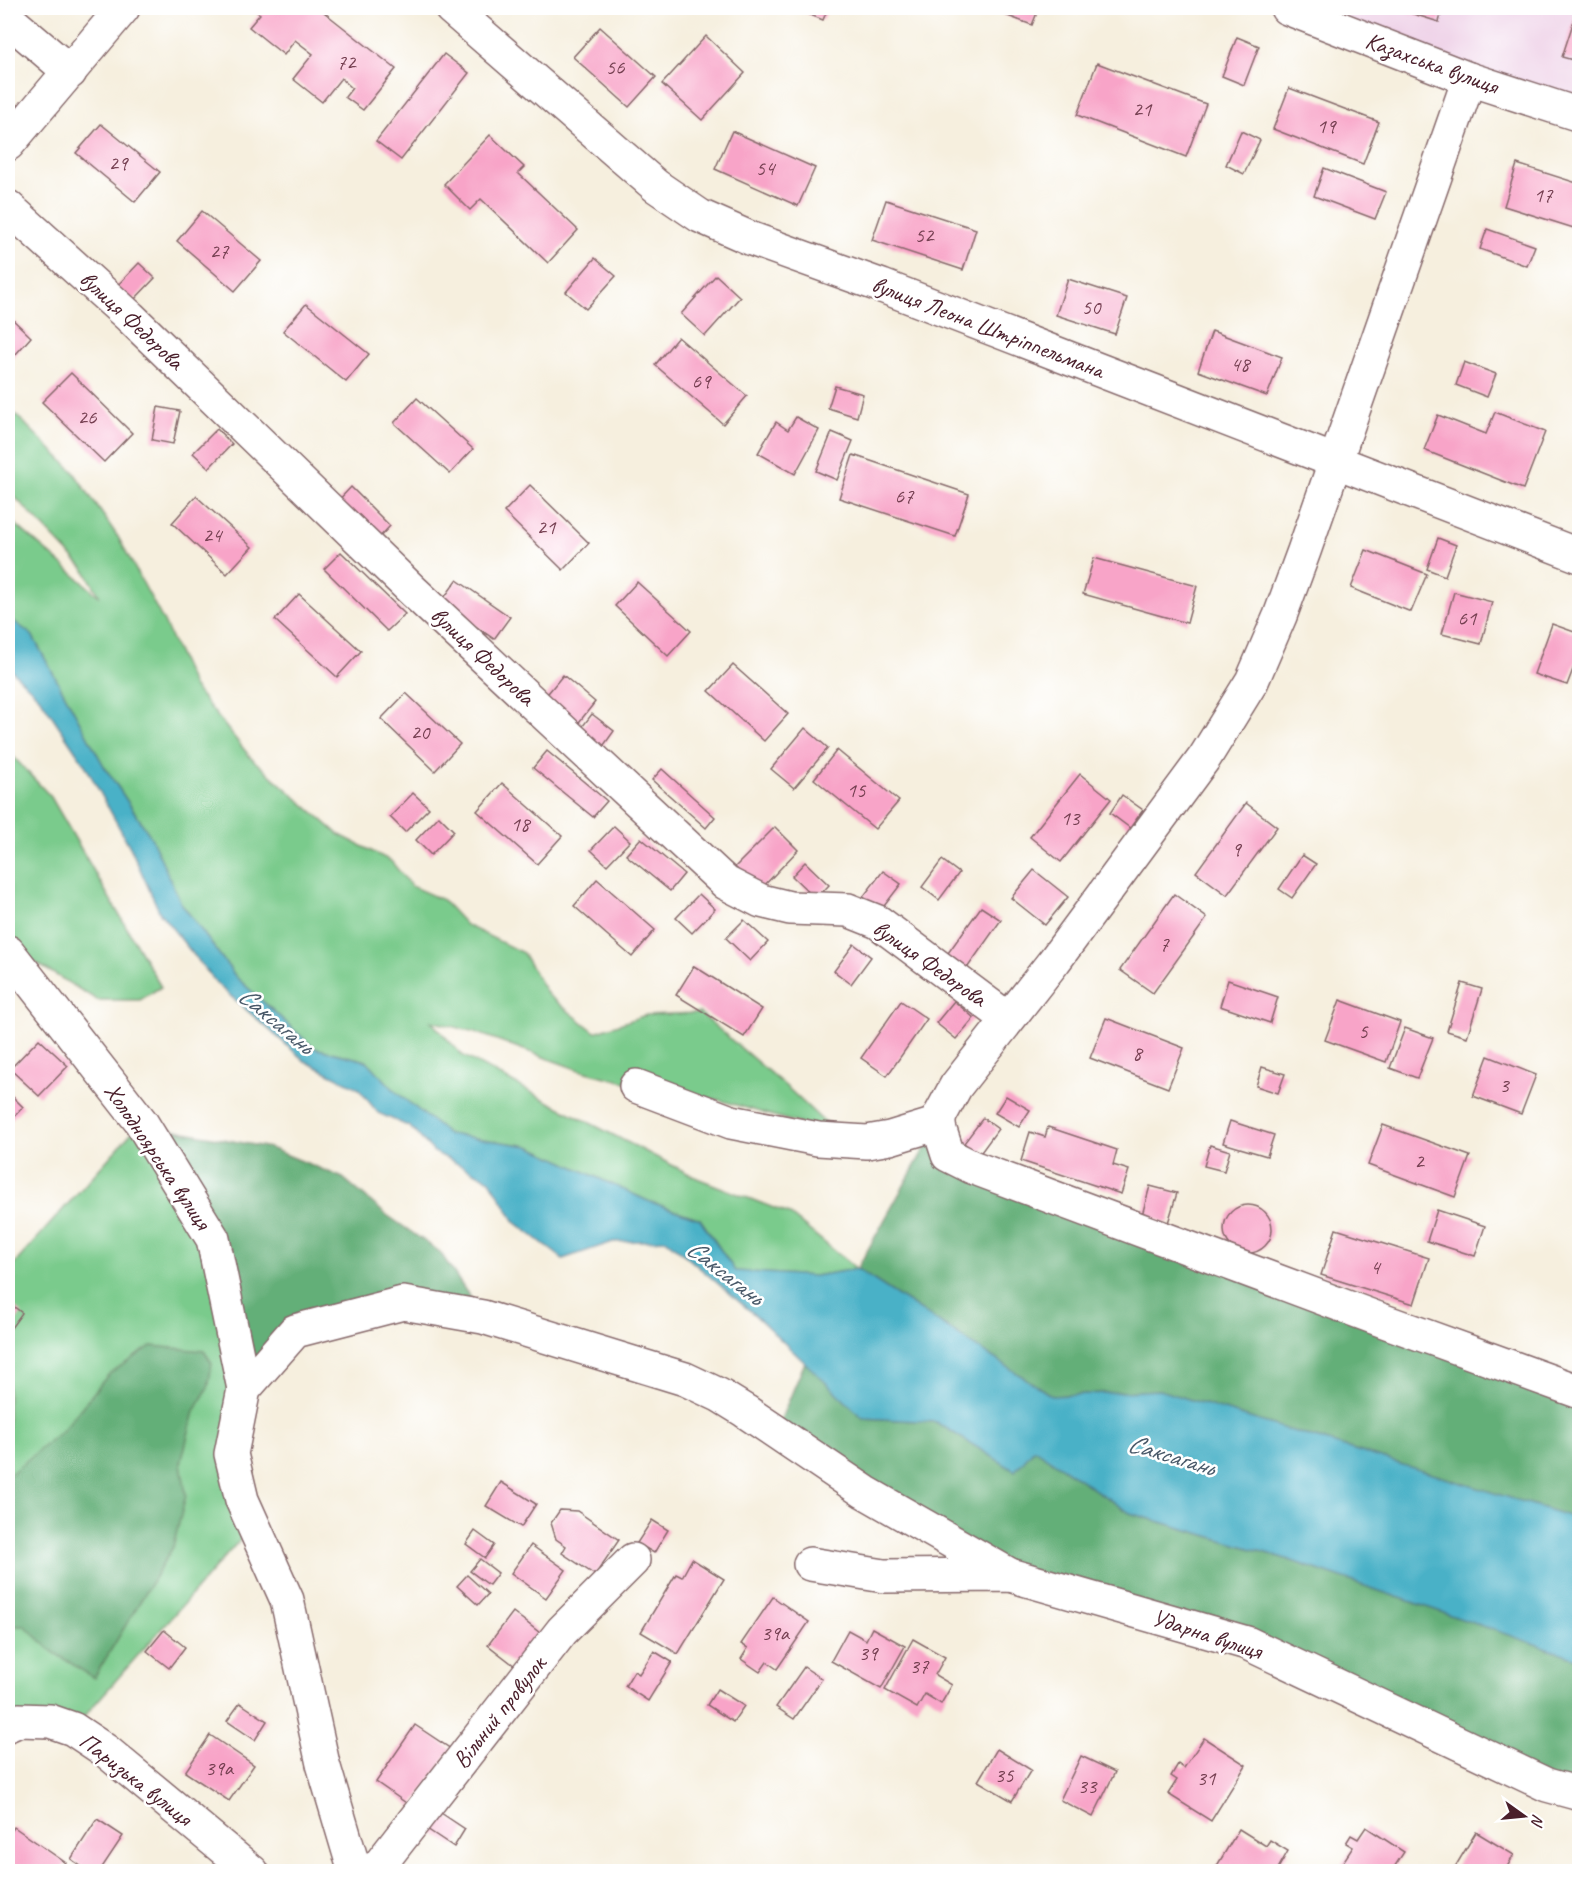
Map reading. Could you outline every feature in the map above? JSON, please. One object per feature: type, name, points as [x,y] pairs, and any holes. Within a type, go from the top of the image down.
[{"type":"street","points":[[8,144],[123,8]]},
{"type":"street","name":"вулиця Леона Штріппельмана","points":[[451,8],[657,186],[700,216],[752,239],[882,286],[1580,556]]},
{"type":"street","name":"Казахська вулиця","points":[[1287,8],[1469,79],[1580,114]]},
{"type":"street","points":[[8,19],[70,72]]},
{"type":"street","points":[[1469,79],[1280,616],[1252,681],[1204,757],[1062,950],[956,1086],[937,1121],[948,1155],[972,1167],[1372,1317],[1580,1392]]},
{"type":"street","name":"вулиця Федорова","points":[[8,207],[130,316],[413,591],[726,883],[761,901],[790,908],[848,910],[878,922],[1008,1019]]},
{"type":"street","name":"Холодноярська вулиця","points":[[8,952],[141,1122],[213,1239],[244,1389]]},
{"type":"street","points":[[636,1086],[731,1122],[818,1139],[867,1142],[890,1138],[939,1123]]},
{"type":"street","points":[[355,1872],[323,1764],[287,1600],[242,1500],[231,1454],[244,1389],[295,1331],[403,1303],[483,1317],[685,1379],[719,1395],[865,1492],[1010,1575]]},
{"type":"street","name":"Вільний провулок","points":[[374,1872],[562,1631],[633,1560]]},
{"type":"street","name":"Ударна вулиця","points":[[810,1564],[884,1576],[1010,1575],[1247,1643],[1547,1785],[1580,1794]]},
{"type":"street","name":"Паризька вулиця","points":[[8,1725],[19,1720],[50,1721],[73,1729],[106,1751],[252,1872]]},
{"type":"shaded area","points":[[1287,8],[1579,8],[1579,115]]},
{"type":"green space","points":[[8,407],[73,471],[118,537],[164,622],[193,686],[251,758],[338,834],[391,861],[411,886],[443,900],[466,925],[523,953],[548,995],[595,1032],[646,1015],[700,1013],[789,1089],[838,1135],[719,1100],[652,1089],[579,1070],[475,1032],[431,1021],[462,1055],[697,1178],[789,1214],[857,1269],[814,1276],[735,1271],[700,1219],[648,1201],[529,1146],[448,1134],[396,1092],[367,1061],[314,1048],[236,977],[181,903],[151,837],[104,766],[32,635],[8,617],[8,518],[100,597],[84,569],[8,490]]},
{"type":"green space","points":[[8,751],[51,797],[161,987],[140,1000],[97,1000],[8,946]]},
{"type":"green space","points":[[141,1122],[213,1239],[244,1389],[231,1454],[253,1525],[73,1729],[8,1725],[8,1271]]},
{"type":"green space","points":[[141,1122],[270,1148],[343,1178],[384,1213],[440,1252],[483,1317],[403,1303],[295,1331],[244,1389],[213,1239]]},
{"type":"green space","points":[[939,1123],[948,1155],[1579,1392],[1579,1519],[1159,1390],[1052,1396],[857,1269]]},
{"type":"green space","points":[[151,1346],[204,1351],[212,1363],[208,1388],[194,1411],[181,1463],[186,1495],[173,1547],[94,1678],[53,1652],[25,1626],[8,1626],[8,1476],[63,1430],[108,1375]]},
{"type":"green space","points":[[805,1362],[863,1418],[936,1422],[1015,1470],[1034,1449],[1130,1513],[1280,1557],[1579,1659],[1579,1794],[1247,1643],[1010,1575],[775,1433]]},
{"type":"water","name":"Саксагань","points":[[8,617],[32,635],[104,766],[151,837],[181,903],[236,977],[314,1048],[367,1061],[396,1092],[448,1134],[529,1146],[648,1201],[700,1219],[735,1271],[814,1276],[857,1269],[1052,1396],[1159,1390],[1579,1519],[1579,1659],[1280,1557],[1130,1513],[1034,1449],[1015,1471],[936,1422],[863,1418],[756,1316],[667,1240],[613,1242],[563,1259],[515,1222],[490,1180],[434,1152],[410,1127],[378,1113],[358,1088],[305,1061],[218,985],[160,913],[131,849],[85,765],[40,698],[8,667]]},
{"type":"building","points":[[256,8],[322,8],[320,9],[396,69],[363,110],[345,97],[352,88],[341,78],[322,102],[293,79],[313,54],[295,40],[284,55],[249,27],[260,14],[254,10]]},
{"type":"building","points":[[793,8],[828,8],[823,20]]},
{"type":"building","points":[[986,8],[1039,8],[1032,25]]},
{"type":"building","points":[[1394,8],[1443,8],[1439,22]]},
{"type":"building","points":[[1578,8],[1580,8],[1580,62],[1562,57]]},
{"type":"building","points":[[600,27],[656,77],[629,107],[573,57]]},
{"type":"building","points":[[706,36],[745,73],[702,120],[662,84]]},
{"type":"building","points":[[1237,37],[1259,46],[1244,85],[1222,76]]},
{"type":"building","points":[[444,54],[469,73],[401,160],[376,141]]},
{"type":"building","points":[[1097,63],[1206,104],[1186,157],[1077,115]]},
{"type":"building","points":[[1289,88],[1379,122],[1363,164],[1273,129]]},
{"type":"building","points":[[101,124],[160,172],[135,202],[76,153]]},
{"type":"building","points":[[732,131],[815,168],[798,206],[715,169]]},
{"type":"building","points":[[1241,131],[1260,140],[1244,174],[1226,165]]},
{"type":"building","points":[[490,135],[524,167],[518,173],[578,230],[548,263],[481,199],[470,210],[444,184]]},
{"type":"building","points":[[1517,164],[1580,184],[1580,230],[1504,206]]},
{"type":"building","points":[[1324,168],[1386,192],[1375,219],[1314,196]]},
{"type":"building","points":[[886,200],[976,229],[963,270],[872,240]]},
{"type":"building","points":[[202,211],[261,261],[235,291],[177,241]]},
{"type":"building","points":[[1487,229],[1535,246],[1527,266],[1480,249]]},
{"type":"building","points":[[595,258],[616,276],[586,309],[566,292]]},
{"type":"building","points":[[139,263],[155,278],[132,302],[116,287]]},
{"type":"building","points":[[716,275],[740,297],[705,336],[681,314]]},
{"type":"building","points":[[1068,279],[1127,298],[1115,334],[1056,315]]},
{"type":"building","points":[[306,304],[369,354],[346,382],[283,331]]},
{"type":"building","points":[[8,315],[31,337],[8,363]]},
{"type":"building","points":[[1212,331],[1282,357],[1267,396],[1198,371]]},
{"type":"building","points":[[678,337],[747,396],[723,424],[655,365]]},
{"type":"building","points":[[1464,362],[1496,374],[1487,397],[1456,385]]},
{"type":"building","points":[[71,373],[132,433],[104,462],[42,402]]},
{"type":"building","points":[[835,386],[863,394],[857,417],[828,408]]},
{"type":"building","points":[[417,398],[473,449],[450,474],[394,423]]},
{"type":"building","points":[[158,407],[180,411],[173,444],[152,440]]},
{"type":"building","points":[[1495,412],[1545,432],[1523,489],[1424,450],[1438,415],[1486,434]]},
{"type":"building","points":[[796,417],[819,430],[795,474],[758,453],[776,422],[788,430]]},
{"type":"building","points":[[217,429],[232,444],[209,468],[193,453]]},
{"type":"building","points":[[832,432],[853,441],[837,480],[816,471]]},
{"type":"building","points":[[853,455],[969,494],[955,536],[839,498]]},
{"type":"building","points":[[530,485],[589,543],[563,570],[504,512]]},
{"type":"building","points":[[351,487],[390,526],[375,542],[335,504]]},
{"type":"building","points":[[196,496],[252,547],[227,574],[172,523]]},
{"type":"building","points":[[1438,538],[1456,545],[1445,576],[1427,569]]},
{"type":"building","points":[[1366,550],[1427,574],[1411,612],[1351,588]]},
{"type":"building","points":[[341,552],[405,614],[387,631],[324,569]]},
{"type":"building","points":[[1094,558],[1197,586],[1187,623],[1083,594]]},
{"type":"building","points":[[457,580],[510,617],[494,639],[441,602]]},
{"type":"building","points":[[637,582],[691,631],[668,656],[615,606]]},
{"type":"building","points":[[1454,592],[1492,602],[1481,644],[1442,634]]},
{"type":"building","points":[[299,594],[361,651],[337,677],[275,620]]},
{"type":"building","points":[[1552,624],[1580,634],[1580,651],[1567,685],[1534,674]]},
{"type":"building","points":[[733,665],[788,714],[764,741],[709,691]]},
{"type":"building","points":[[563,675],[595,702],[576,726],[544,698]]},
{"type":"building","points":[[406,693],[460,744],[435,771],[381,719]]},
{"type":"building","points":[[592,714],[614,731],[599,752],[576,735]]},
{"type":"building","points":[[805,728],[828,748],[794,788],[771,769]]},
{"type":"building","points":[[837,750],[899,801],[875,829],[814,779]]},
{"type":"building","points":[[547,751],[607,801],[593,817],[533,768]]},
{"type":"building","points":[[662,769],[715,817],[706,828],[652,780]]},
{"type":"building","points":[[1080,774],[1111,799],[1061,862],[1030,837]]},
{"type":"building","points":[[502,783],[562,836],[537,864],[477,811]]},
{"type":"building","points":[[413,793],[429,808],[405,832],[390,817]]},
{"type":"building","points":[[1122,795],[1143,810],[1130,828],[1110,813]]},
{"type":"building","points":[[1246,803],[1277,827],[1227,895],[1196,872]]},
{"type":"building","points":[[439,816],[454,831],[431,855],[416,840]]},
{"type":"building","points":[[614,826],[630,841],[607,865],[591,850]]},
{"type":"building","points":[[775,827],[798,850],[759,891],[735,867]]},
{"type":"building","points":[[641,838],[684,874],[670,891],[626,855]]},
{"type":"building","points":[[1302,855],[1316,864],[1292,898],[1279,889]]},
{"type":"building","points":[[942,860],[959,873],[939,900],[922,887]]},
{"type":"building","points":[[805,862],[829,885],[816,899],[792,876]]},
{"type":"building","points":[[1034,870],[1068,897],[1045,925],[1011,898]]},
{"type":"building","points":[[883,871],[901,884],[881,910],[863,897]]},
{"type":"building","points":[[597,879],[655,930],[632,957],[574,906]]},
{"type":"building","points":[[699,894],[715,909],[692,933],[676,918]]},
{"type":"building","points":[[1174,894],[1207,918],[1153,993],[1120,970]]},
{"type":"building","points":[[981,907],[1001,920],[963,974],[943,960]]},
{"type":"building","points":[[744,920],[768,942],[750,961],[726,938]]},
{"type":"building","points":[[854,944],[871,957],[851,984],[834,971]]},
{"type":"building","points":[[694,966],[762,1009],[744,1037],[676,995]]},
{"type":"building","points":[[1228,980],[1278,997],[1270,1023],[1220,1006]]},
{"type":"building","points":[[1462,983],[1482,989],[1467,1037],[1447,1031]]},
{"type":"building","points":[[1340,1000],[1400,1022],[1386,1062],[1325,1040]]},
{"type":"building","points":[[901,1001],[927,1019],[887,1076],[861,1058]]},
{"type":"building","points":[[954,1001],[974,1018],[956,1039],[936,1023]]},
{"type":"building","points":[[1106,1018],[1184,1048],[1168,1088],[1090,1058]]},
{"type":"building","points":[[1405,1028],[1433,1038],[1417,1078],[1390,1068]]},
{"type":"building","points":[[39,1039],[68,1066],[39,1096],[10,1069]]},
{"type":"building","points":[[1488,1056],[1536,1075],[1521,1114],[1473,1096]]},
{"type":"building","points":[[1262,1067],[1285,1074],[1278,1093],[1256,1086]]},
{"type":"building","points":[[8,1092],[23,1107],[8,1123]]},
{"type":"building","points":[[1006,1096],[1030,1110],[1019,1127],[995,1113]]},
{"type":"building","points":[[983,1118],[998,1129],[979,1155],[964,1143]]},
{"type":"building","points":[[1230,1121],[1274,1135],[1267,1156],[1223,1143]]},
{"type":"building","points":[[1383,1125],[1470,1156],[1455,1197],[1368,1165]]},
{"type":"building","points":[[1048,1127],[1117,1150],[1113,1165],[1129,1170],[1121,1194],[1021,1161],[1030,1132],[1045,1137]]},
{"type":"building","points":[[1210,1145],[1230,1151],[1224,1171],[1204,1166]]},
{"type":"building","points":[[1150,1186],[1177,1193],[1168,1223],[1142,1215]]},
{"type":"building","points":[[1243,1205],[1253,1205],[1265,1212],[1272,1224],[1272,1234],[1265,1246],[1253,1253],[1243,1253],[1228,1242],[1224,1234],[1224,1224],[1235,1209]]},
{"type":"building","points":[[1437,1210],[1485,1226],[1475,1256],[1427,1241]]},
{"type":"building","points":[[1336,1229],[1429,1258],[1414,1304],[1321,1275]]},
{"type":"building","points":[[8,1302],[22,1313],[8,1332]]},
{"type":"building","points":[[501,1482],[536,1504],[521,1527],[486,1506]]},
{"type":"building","points":[[560,1510],[577,1511],[619,1540],[595,1575],[562,1553],[566,1546],[556,1539],[551,1523]]},
{"type":"building","points":[[652,1520],[668,1530],[654,1553],[637,1543]]},
{"type":"building","points":[[475,1531],[494,1545],[485,1558],[466,1544]]},
{"type":"building","points":[[531,1545],[566,1570],[546,1598],[511,1573]]},
{"type":"building","points":[[480,1559],[498,1573],[489,1585],[470,1571]]},
{"type":"building","points":[[692,1559],[724,1579],[678,1654],[641,1632],[676,1574],[682,1577]]},
{"type":"building","points":[[467,1575],[488,1594],[478,1605],[457,1586]]},
{"type":"building","points":[[773,1597],[809,1622],[777,1669],[767,1662],[760,1672],[741,1659],[748,1648],[741,1644]]},
{"type":"building","points":[[513,1612],[540,1633],[515,1666],[488,1645]]},
{"type":"building","points":[[872,1628],[905,1646],[881,1689],[831,1661],[848,1630],[866,1640]]},
{"type":"building","points":[[164,1630],[185,1647],[169,1668],[147,1651]]},
{"type":"building","points":[[913,1639],[945,1657],[935,1675],[952,1685],[941,1704],[925,1694],[917,1708],[885,1690]]},
{"type":"building","points":[[654,1651],[672,1662],[648,1701],[625,1686],[634,1671],[639,1674]]},
{"type":"building","points":[[804,1667],[822,1679],[794,1719],[776,1707]]},
{"type":"building","points":[[717,1689],[744,1706],[733,1722],[707,1705]]},
{"type":"building","points":[[240,1703],[267,1721],[255,1740],[227,1721]]},
{"type":"building","points":[[415,1725],[451,1749],[412,1807],[376,1782]]},
{"type":"building","points":[[210,1735],[254,1765],[229,1801],[185,1772]]},
{"type":"building","points":[[1204,1738],[1246,1765],[1211,1821],[1168,1794],[1177,1780],[1171,1776],[1178,1764],[1184,1768]]},
{"type":"building","points":[[997,1749],[1031,1770],[1012,1801],[978,1781]]},
{"type":"building","points":[[1081,1756],[1115,1772],[1093,1817],[1060,1800]]},
{"type":"building","points":[[438,1811],[465,1829],[454,1847],[427,1829]]},
{"type":"building","points":[[97,1819],[123,1836],[99,1872],[89,1872],[71,1859]]},
{"type":"building","points":[[14,1827],[66,1863],[61,1872],[8,1872],[8,1837]]},
{"type":"building","points":[[1366,1827],[1404,1852],[1391,1872],[1351,1872],[1341,1865],[1353,1847],[1346,1843],[1351,1835],[1358,1839]]},
{"type":"building","points":[[1239,1829],[1266,1846],[1270,1840],[1288,1851],[1276,1872],[1218,1872],[1215,1869]]},
{"type":"building","points":[[1476,1832],[1514,1855],[1504,1872],[1452,1872]]}]
